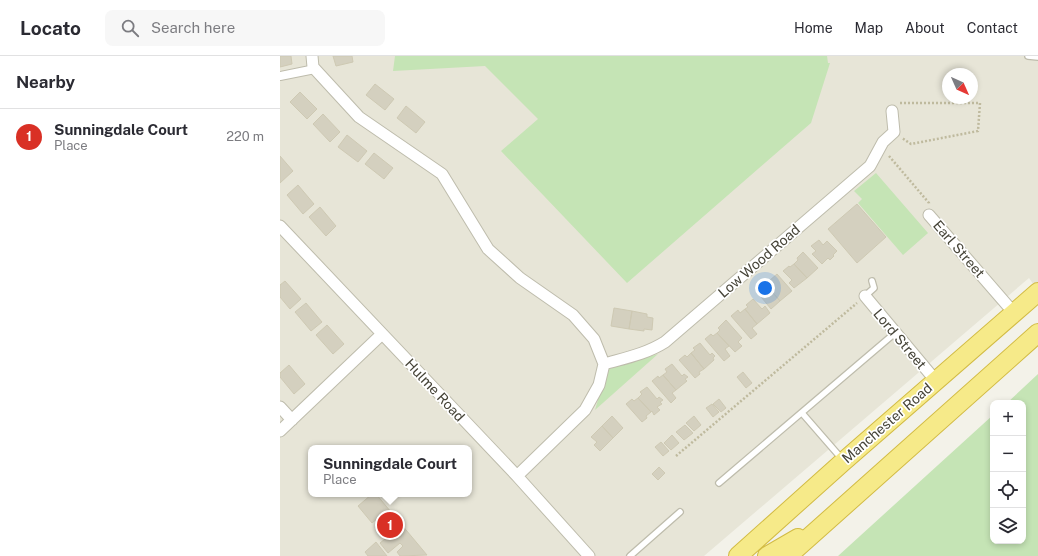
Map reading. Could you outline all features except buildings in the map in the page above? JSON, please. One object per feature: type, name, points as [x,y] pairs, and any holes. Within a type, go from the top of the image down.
[{"type":"highway","name":"Manchester Road","points":[[738,556],[844,461],[1038,292]]},
{"type":"highway","points":[[788,556],[1038,333]]},
{"type":"highway","points":[[767,556],[831,518]]},
{"type":"street","points":[[312,56],[313,67],[359,117],[442,174],[488,249],[520,278],[574,315],[594,339],[604,364],[599,385],[585,410],[517,476]]},
{"type":"street","points":[[280,76],[316,70]]},
{"type":"street","points":[[892,111],[894,132]]},
{"type":"street","name":"Low Wood Road","points":[[604,364],[643,353],[654,349],[665,342],[870,166],[883,142],[894,132]]},
{"type":"street","name":"Earl Street","points":[[929,215],[1014,313]]},
{"type":"street","name":"Hulme Road","points":[[280,226],[517,476],[589,556]]},
{"type":"street","name":"Lord Street","points":[[865,296],[936,381]]},
{"type":"street","points":[[280,431],[382,334]]},
{"type":"street","points":[[280,407],[292,420]]},
{"type":"lane","points":[[1028,56],[1038,57]]},
{"type":"lane","points":[[865,296],[874,288],[872,281]]},
{"type":"lane","points":[[719,483],[895,333]]},
{"type":"lane","points":[[802,413],[844,461]]},
{"type":"lane","points":[[630,556],[680,512]]},
{"type":"path","points":[[892,111],[898,102],[980,103],[978,131],[911,144],[894,132]]},
{"type":"path","name":"Earl Street","points":[[881,147],[929,203],[929,215]]},
{"type":"path","points":[[676,456],[865,296]]},
{"type":"shaded area","points":[[280,56],[1038,56],[1038,291],[1029,278],[704,556],[280,556]]},
{"type":"green space","points":[[395,56],[827,56],[828,63],[830,63],[811,123],[627,283],[501,151],[538,119],[485,66],[393,71]]},
{"type":"green space","points":[[876,173],[928,233],[903,255],[858,203],[862,199],[854,191]]},
{"type":"green space","points":[[658,354],[595,410],[607,369],[614,365],[635,361]]},
{"type":"green space","points":[[1038,374],[1038,556],[838,556],[990,418],[990,544],[1026,544],[1026,400],[1010,400]]},
{"type":"place","name":"Sunningdale Court","points":[[390,525]]}]
